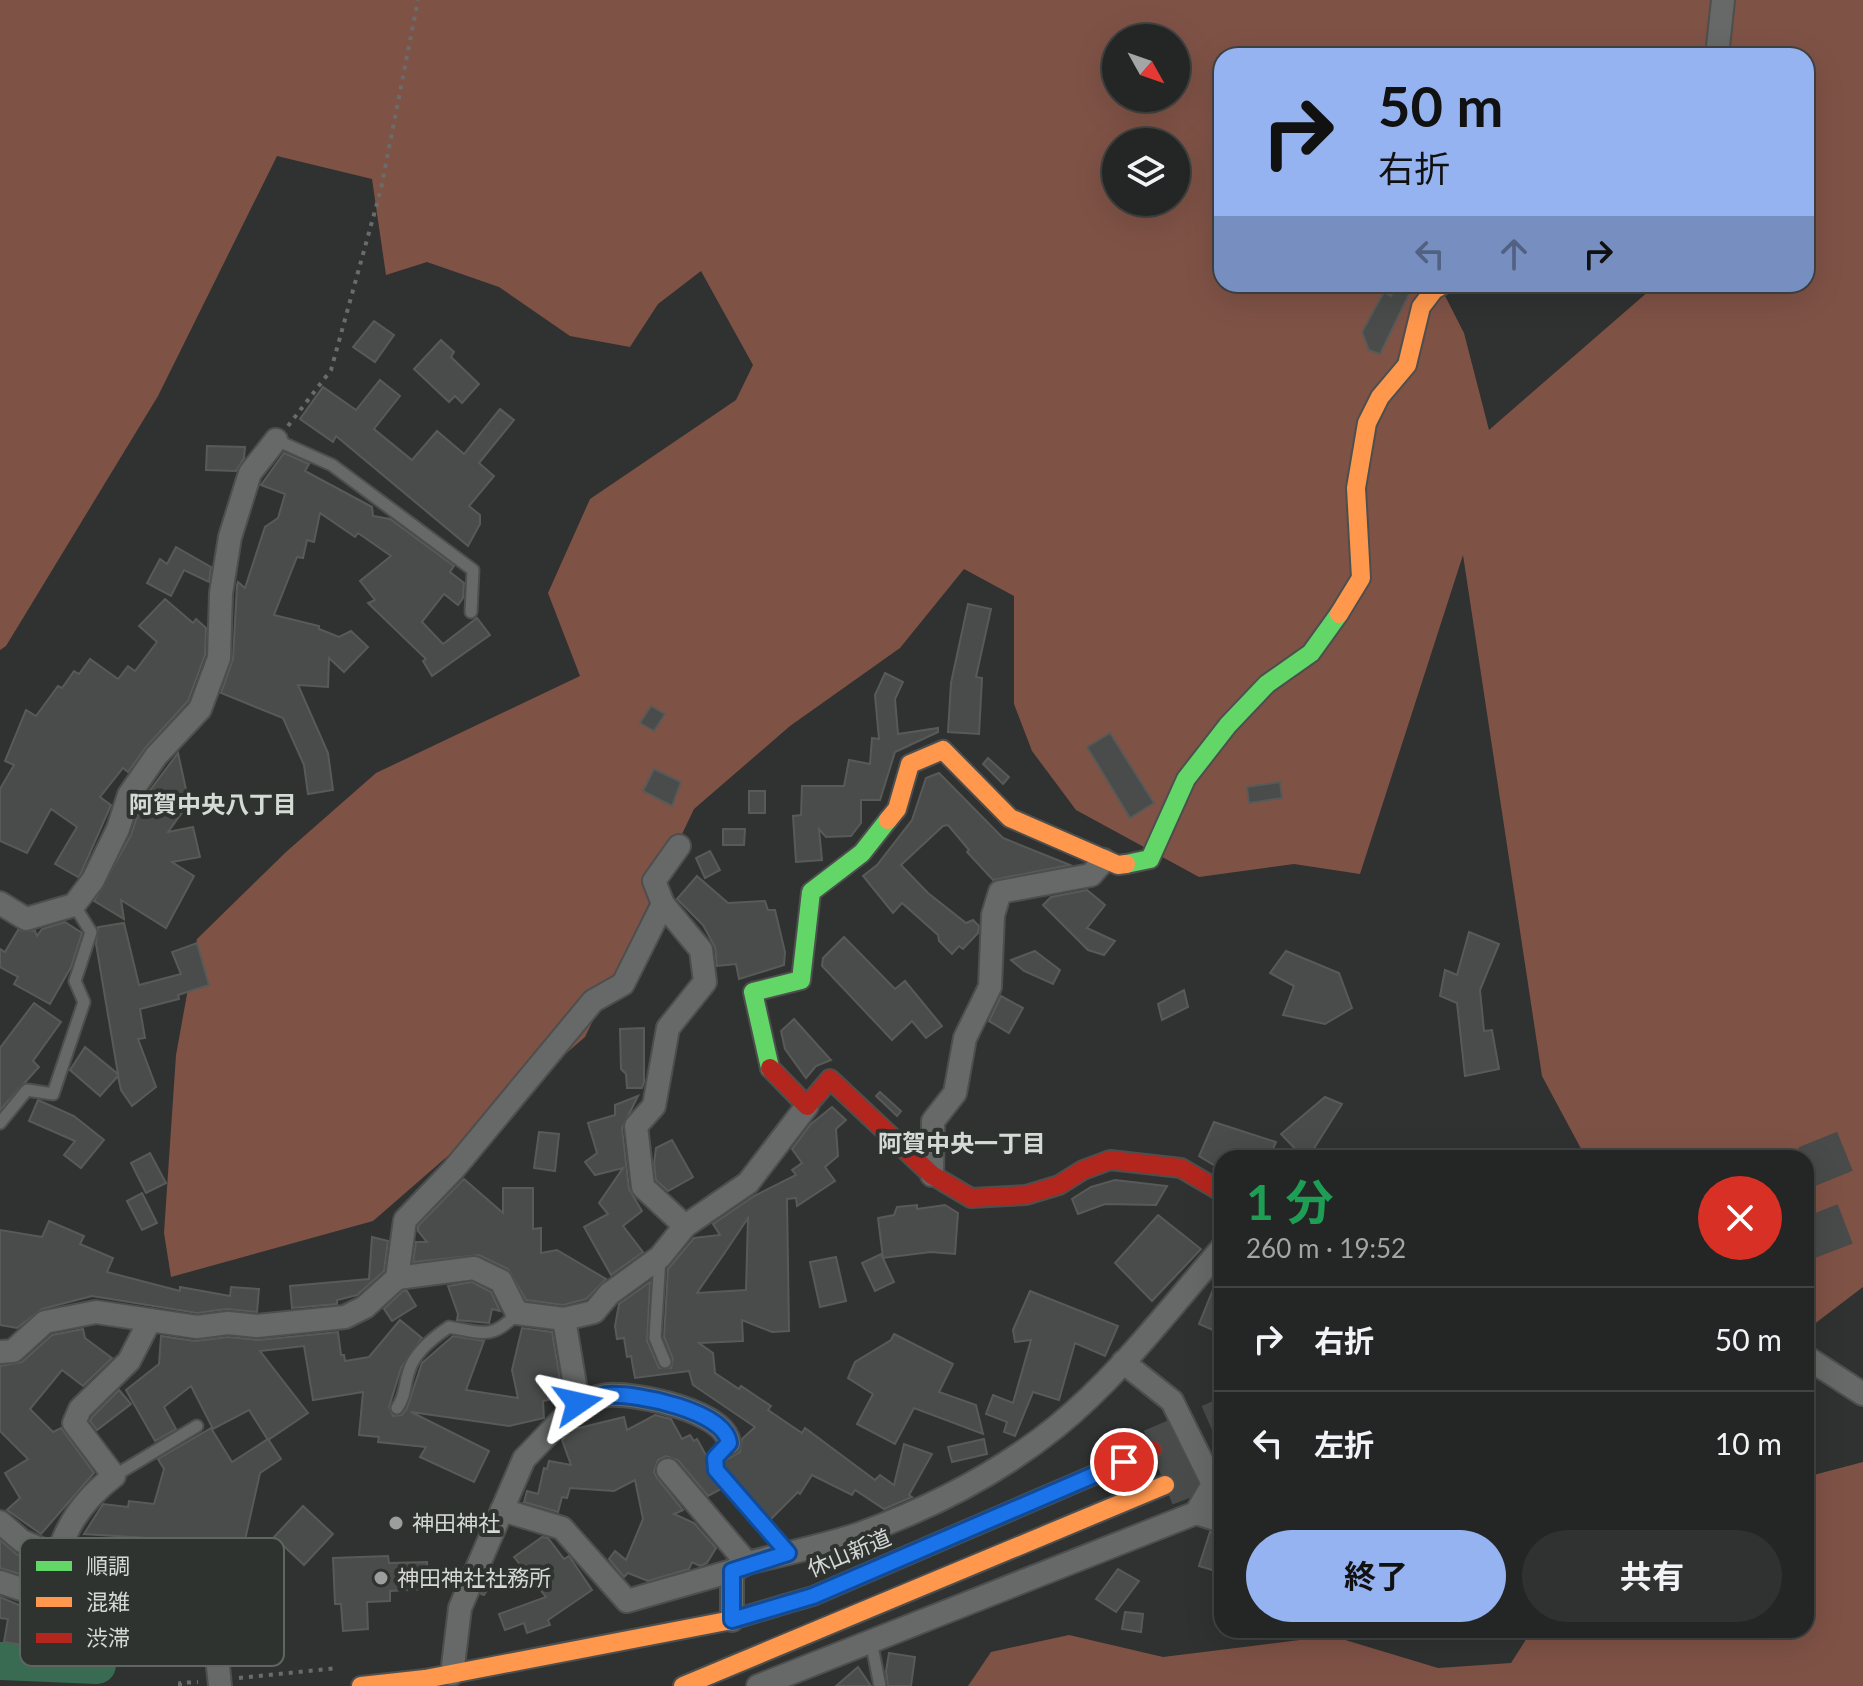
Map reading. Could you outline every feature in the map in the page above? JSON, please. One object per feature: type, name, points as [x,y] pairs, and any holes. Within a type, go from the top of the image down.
[{"type":"main road","points":[[1214,1187],[1181,1168],[1110,1160],[1083,1170],[1059,1185],[1026,1195],[971,1198],[932,1175],[830,1079],[807,1106],[770,1068],[753,992],[801,980],[811,892],[862,853],[897,809],[910,764],[943,750],[1010,818],[1118,865],[1150,859],[1186,779],[1228,725],[1267,684],[1311,653],[1356,590],[1361,578],[1355,485],[1359,446],[1377,401],[1410,361],[1414,322],[1434,292]]},
{"type":"main road","name":"休山新道","points":[[361,1686],[452,1674],[732,1620],[813,1596],[1152,1450]]},
{"type":"main road","points":[[683,1686],[1165,1485]]},
{"type":"street","points":[[1718,48],[1723,0]]},
{"type":"street","points":[[0,903],[26,919],[74,905],[93,880],[112,842],[129,795],[156,756],[200,709],[212,684],[219,658],[221,593],[230,537],[250,473],[276,440]]},
{"type":"street","points":[[679,846],[654,881],[663,904],[701,950],[705,982],[668,1028],[654,1106],[636,1126],[643,1187],[685,1226]]},
{"type":"street","points":[[932,1175],[933,1121],[955,1093],[965,1038],[990,987],[993,915],[1000,892],[1091,875],[1104,860]]},
{"type":"street","points":[[397,1278],[405,1220],[453,1170],[593,1001],[623,984],[663,904]]},
{"type":"street","points":[[0,1352],[13,1351],[45,1322],[96,1312],[197,1327],[228,1323],[257,1326],[345,1317],[365,1307],[397,1278],[474,1268],[501,1281],[517,1313],[564,1319],[594,1312],[609,1294],[660,1257],[685,1226],[748,1183],[807,1106]]},
{"type":"street","points":[[502,1510],[562,1528],[627,1601],[858,1534],[988,1474],[1057,1426],[1123,1362],[1214,1257]]},
{"type":"street","points":[[564,1319],[578,1403]]},
{"type":"street","points":[[66,1538],[87,1497],[114,1476],[74,1423],[80,1409],[129,1361],[150,1320]]},
{"type":"street","points":[[1123,1362],[1172,1401],[1214,1476]]},
{"type":"street","points":[[1814,1362],[1863,1394]]},
{"type":"street","points":[[452,1674],[460,1608],[524,1459],[578,1403],[608,1395],[678,1408],[719,1423],[728,1432],[729,1443]]},
{"type":"street","points":[[668,1470],[740,1567],[732,1620]]},
{"type":"street","points":[[758,1686],[778,1682],[870,1640],[1196,1513],[1214,1488]]},
{"type":"street","points":[[1196,1513],[1214,1519]]},
{"type":"street","points":[[0,1522],[20,1539]]},
{"type":"street","points":[[0,1582],[20,1589]]},
{"type":"street","points":[[218,1666],[220,1686]]},
{"type":"lane","points":[[276,440],[332,465],[473,570],[471,612]]},
{"type":"lane","points":[[0,1123],[27,1090],[53,1094],[58,1081],[84,1002],[75,981],[91,932],[74,905]]},
{"type":"lane","points":[[660,1257],[655,1338],[665,1362]]},
{"type":"lane","points":[[397,1408],[405,1397],[409,1368],[432,1338],[449,1327],[486,1333],[502,1330],[517,1313]]},
{"type":"lane","points":[[114,1476],[197,1426]]},
{"type":"lane","points":[[729,1443],[715,1458],[716,1470],[788,1553]]},
{"type":"lane","points":[[870,1640],[880,1686]]},
{"type":"path","points":[[276,440],[331,370],[381,189],[418,0]]},
{"type":"shaded area","points":[[0,0],[1863,0],[1863,1287],[1814,1324],[1814,1150],[1582,1150],[1542,1076],[1463,555],[1360,874],[1294,864],[1199,877],[1076,810],[1032,751],[1014,704],[1014,596],[964,569],[900,648],[790,726],[694,809],[585,1037],[373,1221],[171,1277],[164,1233],[176,1055],[197,939],[286,852],[376,773],[580,676],[548,593],[590,499],[736,400],[753,365],[701,271],[658,304],[630,347],[570,336],[499,287],[427,262],[386,275],[372,179],[277,156],[158,396],[6,646],[0,650]]},
{"type":"shaded area","points":[[1863,1462],[1863,1686],[968,1686],[991,1652],[1069,1635],[1163,1657],[1316,1638],[1339,1638],[1438,1668],[1511,1663],[1527,1638],[1814,1638],[1814,1475]]},
{"type":"building","points":[[1384,292],[1391,296],[1393,292],[1410,292],[1380,354],[1369,350],[1362,332]]},
{"type":"building","points":[[374,321],[394,335],[375,362],[353,347]]},
{"type":"building","points":[[441,340],[454,352],[451,357],[479,384],[462,403],[455,396],[449,402],[414,369]]},
{"type":"building","points":[[380,380],[400,396],[374,429],[412,460],[437,431],[464,454],[500,409],[514,420],[479,463],[494,476],[469,506],[480,515],[480,524],[468,546],[336,436],[333,442],[300,419],[323,387],[356,410]]},
{"type":"building","points":[[207,446],[245,447],[244,458],[236,471],[206,470]]},
{"type":"building","points":[[284,453],[309,464],[305,471],[372,507],[373,516],[390,519],[454,566],[450,572],[464,583],[463,598],[458,605],[444,594],[422,622],[443,644],[477,618],[490,635],[432,676],[423,661],[426,659],[368,603],[375,600],[360,581],[391,556],[358,533],[355,537],[320,513],[314,542],[307,540],[303,558],[297,557],[274,615],[319,626],[319,629],[339,637],[351,631],[368,647],[344,672],[329,658],[328,687],[298,685],[328,753],[333,790],[308,794],[304,765],[283,718],[221,693],[233,659],[237,585],[238,582],[245,588],[265,527],[278,518],[285,494],[261,485]]},
{"type":"building","points":[[176,547],[211,567],[209,582],[184,570],[171,596],[147,583],[160,559],[167,564]]},
{"type":"building","points":[[165,599],[193,623],[196,619],[206,628],[205,655],[188,701],[128,772],[123,768],[100,797],[111,805],[81,873],[78,877],[55,864],[77,827],[51,809],[27,853],[0,841],[0,789],[14,765],[5,761],[26,710],[36,716],[58,686],[62,688],[74,671],[79,674],[90,659],[118,679],[128,666],[135,671],[157,642],[139,626]]},
{"type":"building","points":[[968,604],[991,609],[976,677],[982,678],[979,734],[948,732],[951,683]]},
{"type":"building","points":[[885,673],[903,682],[895,699],[898,734],[938,728],[938,732],[895,752],[880,800],[861,800],[861,823],[851,836],[826,837],[819,829],[822,860],[796,862],[793,816],[801,815],[802,786],[844,786],[849,760],[870,764],[872,738],[879,739],[875,695]]},
{"type":"building","points":[[651,706],[665,714],[654,731],[640,723]]},
{"type":"building","points":[[1110,733],[1154,803],[1130,818],[1087,747]]},
{"type":"building","points":[[178,753],[189,803],[168,832],[193,827],[200,857],[172,862],[194,876],[166,928],[121,900],[124,919],[94,901],[131,835],[142,801]]},
{"type":"building","points":[[988,758],[1009,777],[1003,784],[983,764]]},
{"type":"building","points":[[654,769],[681,782],[672,806],[643,791]]},
{"type":"building","points":[[939,773],[1003,838],[1070,865],[993,880],[948,825],[943,826],[901,865],[928,893],[966,923],[973,920],[979,926],[978,933],[963,949],[959,946],[952,954],[939,941],[938,935],[902,903],[893,913],[863,876],[877,865],[912,820],[926,778]]},
{"type":"building","points":[[1280,782],[1282,798],[1249,803],[1247,787]]},
{"type":"building","points":[[749,791],[765,791],[765,813],[749,813]]},
{"type":"building","points":[[723,829],[745,829],[744,845],[723,845]]},
{"type":"building","points":[[710,851],[720,870],[705,878],[696,858]]},
{"type":"building","points":[[697,876],[728,903],[765,901],[768,910],[775,910],[785,952],[784,965],[739,979],[736,964],[717,966],[715,947],[703,925],[677,899]]},
{"type":"building","points":[[1087,890],[1105,905],[1087,928],[1115,941],[1104,955],[1088,950],[1043,905],[1051,897]]},
{"type":"building","points":[[65,922],[82,933],[71,967],[50,1004],[14,984],[18,977],[0,967],[0,949],[5,952],[18,930],[35,931],[37,936],[42,929]]},
{"type":"building","points":[[124,923],[139,985],[181,974],[172,952],[197,943],[209,985],[178,995],[179,999],[140,1009],[145,1038],[138,1039],[156,1087],[132,1106],[121,1090],[118,1076],[100,1096],[70,1070],[85,1047],[118,1074],[96,944],[98,927]]},
{"type":"building","points":[[1469,932],[1499,944],[1480,990],[1484,1031],[1492,1030],[1499,1069],[1465,1076],[1457,1003],[1440,996],[1445,970],[1457,975]]},
{"type":"building","points":[[844,937],[895,989],[905,981],[942,1026],[926,1038],[912,1021],[892,1040],[822,966],[823,958]]},
{"type":"building","points":[[1035,951],[1060,970],[1053,984],[1024,971],[1011,960]]},
{"type":"building","points":[[1286,951],[1339,973],[1352,1008],[1325,1024],[1283,1015],[1294,986],[1270,973]]},
{"type":"building","points":[[1184,990],[1188,1007],[1162,1020],[1158,1004]]},
{"type":"building","points":[[1001,996],[1023,1008],[1009,1033],[989,1021]]},
{"type":"building","points":[[34,1003],[61,1022],[33,1061],[39,1067],[0,1110],[0,1048]]},
{"type":"building","points":[[794,1019],[831,1060],[816,1066],[806,1078],[785,1049],[781,1031]]},
{"type":"building","points":[[644,1028],[644,1082],[642,1088],[627,1088],[626,1074],[621,1069],[620,1029]]},
{"type":"building","points":[[880,1092],[901,1111],[897,1116],[876,1096]]},
{"type":"building","points":[[638,1096],[622,1128],[629,1189],[642,1211],[623,1226],[643,1252],[611,1275],[584,1227],[608,1214],[599,1203],[623,1168],[595,1175],[585,1162],[597,1153],[588,1123],[615,1115],[615,1105]]},
{"type":"building","points":[[1325,1097],[1342,1104],[1313,1150],[1296,1150],[1281,1134]]},
{"type":"building","points":[[38,1100],[74,1116],[104,1140],[81,1168],[64,1155],[75,1141],[29,1121]]},
{"type":"building","points":[[832,1107],[846,1120],[836,1129],[838,1156],[825,1167],[835,1181],[797,1206],[796,1198],[787,1199],[789,1331],[772,1332],[742,1320],[743,1341],[699,1343],[713,1353],[715,1373],[771,1406],[768,1410],[802,1433],[805,1428],[875,1480],[880,1475],[894,1485],[904,1444],[932,1454],[909,1495],[912,1497],[884,1509],[855,1490],[852,1495],[812,1475],[800,1494],[798,1492],[770,1520],[724,1467],[724,1461],[740,1452],[742,1439],[755,1427],[693,1385],[689,1371],[635,1378],[631,1356],[627,1357],[624,1338],[617,1339],[615,1326],[619,1304],[650,1282],[647,1341],[659,1368],[671,1368],[673,1359],[664,1337],[668,1269],[694,1238],[720,1235],[713,1224],[754,1196],[796,1175],[792,1170],[802,1163],[792,1149],[811,1124]],"holes":[[[748,1218],[746,1290],[697,1293]]]},
{"type":"building","points":[[1214,1122],[1276,1142],[1272,1150],[1214,1150],[1214,1165],[1199,1156]]},
{"type":"building","points":[[539,1132],[559,1134],[555,1171],[534,1168]]},
{"type":"building","points":[[672,1140],[693,1177],[668,1191],[656,1180],[654,1164],[656,1148]]},
{"type":"building","points":[[150,1153],[166,1183],[146,1193],[131,1163]]},
{"type":"building","points":[[464,1179],[503,1213],[503,1188],[533,1188],[533,1229],[541,1228],[541,1253],[557,1250],[606,1279],[586,1299],[563,1305],[526,1300],[508,1269],[479,1255],[413,1262],[416,1242],[427,1242],[418,1231],[418,1226]]},
{"type":"building","points":[[1115,1180],[1167,1186],[1156,1205],[1105,1204],[1078,1214],[1072,1199],[1091,1187]]},
{"type":"building","points":[[142,1193],[157,1223],[142,1230],[127,1201]]},
{"type":"building","points":[[917,1205],[917,1209],[945,1205],[958,1213],[955,1254],[931,1252],[883,1258],[878,1218],[894,1215],[897,1207]]},
{"type":"building","points":[[1158,1215],[1201,1249],[1152,1301],[1115,1263]]},
{"type":"building","points":[[49,1221],[84,1236],[80,1244],[113,1258],[107,1272],[180,1291],[180,1287],[230,1296],[231,1287],[259,1289],[257,1312],[227,1309],[197,1313],[92,1296],[42,1309],[17,1328],[0,1325],[0,1230],[42,1237]]},
{"type":"building","points":[[372,1237],[388,1241],[384,1271],[357,1295],[337,1300],[337,1304],[292,1308],[290,1286],[369,1279]]},
{"type":"building","points":[[881,1254],[894,1282],[875,1291],[862,1263]]},
{"type":"building","points":[[836,1257],[846,1301],[820,1307],[810,1262]]},
{"type":"building","points":[[472,1282],[491,1292],[500,1311],[492,1309],[489,1323],[457,1320],[458,1314],[448,1286]]},
{"type":"building","points":[[1214,1287],[1214,1331],[1199,1324]]},
{"type":"building","points":[[403,1291],[407,1291],[416,1306],[392,1321],[384,1309]]},
{"type":"building","points":[[1030,1291],[1118,1326],[1105,1356],[1075,1343],[1059,1400],[1033,1392],[1015,1436],[1004,1432],[1007,1422],[986,1414],[993,1395],[1013,1403],[1031,1340],[1015,1342],[1013,1330]]},
{"type":"building","points":[[400,1320],[422,1338],[401,1368],[389,1407],[393,1416],[402,1415],[407,1408],[422,1363],[453,1336],[484,1341],[466,1390],[518,1398],[512,1370],[522,1328],[552,1332],[563,1397],[543,1401],[544,1418],[509,1426],[411,1412],[489,1451],[474,1482],[420,1457],[426,1447],[378,1442],[379,1437],[359,1435],[363,1392],[313,1400],[304,1346],[260,1351],[308,1413],[268,1440],[249,1410],[213,1429],[191,1386],[164,1407],[176,1429],[155,1441],[126,1390],[159,1364],[161,1336],[195,1341],[228,1337],[258,1340],[338,1332],[341,1355],[344,1355],[345,1361],[369,1357]]},
{"type":"building","points":[[83,1329],[85,1338],[112,1358],[83,1386],[62,1370],[30,1409],[53,1432],[61,1428],[94,1473],[41,1534],[7,1510],[20,1498],[5,1473],[28,1459],[0,1431],[0,1366],[22,1362],[52,1335]]},
{"type":"building","points":[[894,1334],[953,1364],[939,1392],[976,1405],[983,1434],[914,1408],[895,1444],[857,1424],[873,1394],[848,1378],[855,1362],[891,1340]]},
{"type":"building","points":[[119,1390],[131,1404],[97,1430],[90,1421],[92,1417]]},
{"type":"building","points":[[655,1415],[671,1419],[682,1439],[690,1435],[694,1441],[697,1439],[707,1457],[709,1475],[721,1489],[708,1496],[678,1460],[666,1456],[658,1460],[654,1472],[657,1478],[683,1510],[674,1514],[694,1523],[716,1548],[707,1563],[700,1566],[692,1562],[689,1569],[648,1581],[628,1573],[624,1577],[609,1559],[615,1551],[626,1560],[643,1519],[635,1480],[614,1491],[570,1488],[567,1498],[562,1497],[558,1512],[524,1502],[527,1491],[538,1494],[544,1468],[547,1469],[549,1461],[571,1465],[562,1440],[571,1430],[624,1417],[627,1430]]},
{"type":"building","points":[[211,1428],[232,1462],[268,1439],[281,1459],[260,1473],[245,1538],[148,1538],[84,1534],[103,1504],[128,1507],[129,1501],[154,1504],[164,1469],[158,1459]]},
{"type":"building","points":[[984,1439],[987,1454],[952,1462],[948,1447]]},
{"type":"building","points":[[303,1506],[333,1534],[304,1565],[284,1546],[284,1538],[274,1537]]},
{"type":"building","points":[[1210,1532],[1214,1533],[1214,1571],[1199,1566]]},
{"type":"building","points":[[542,1537],[548,1538],[564,1559],[569,1556],[592,1590],[548,1620],[550,1625],[527,1633],[524,1623],[505,1630],[499,1614],[546,1597],[514,1557]]},
{"type":"building","points":[[0,1540],[20,1556],[20,1574],[0,1568]]},
{"type":"building","name":"神田神社社務所","points":[[388,1556],[389,1563],[427,1562],[429,1589],[390,1591],[390,1601],[367,1602],[368,1629],[343,1631],[341,1604],[335,1604],[333,1558]]},
{"type":"building","points":[[492,1568],[499,1571],[484,1595],[481,1594]]},
{"type":"building","points":[[1118,1569],[1139,1581],[1116,1612],[1096,1599]]},
{"type":"building","points":[[0,1597],[20,1606],[20,1644],[4,1642],[8,1619],[0,1618]]},
{"type":"building","points":[[1125,1612],[1143,1614],[1141,1632],[1122,1629]]},
{"type":"building","points":[[889,1653],[915,1657],[911,1686],[888,1686],[886,1671]]},
{"type":"building","points":[[858,1667],[871,1686],[836,1686]]},
{"type":"waterway","points":[[0,1661],[20,1662]]},
{"type":"tunnel","points":[[1814,1164],[1863,1144]]},
{"type":"tunnel","points":[[1814,1236],[1863,1217]]},
{"type":"tunnel","points":[[1152,1450],[1214,1423]]},
{"type":"tunnel","points":[[1165,1485],[1214,1466]]},
{"type":"traffic: fast","points":[[1126,864],[1150,859],[1186,779],[1228,725],[1267,684],[1311,653],[1339,614]]},
{"type":"traffic: fast","points":[[770,1068],[753,992],[801,980],[811,892],[862,853],[888,820]]},
{"type":"traffic: slow","points":[[1339,614],[1361,578],[1356,488],[1367,423],[1380,397],[1407,365],[1421,307],[1432,292]]},
{"type":"traffic: slow","points":[[888,820],[897,809],[910,764],[943,750],[1010,818],[1118,865],[1126,864]]},
{"type":"traffic: slow","points":[[683,1686],[1165,1485]]},
{"type":"traffic: slow","points":[[361,1686],[425,1679],[732,1620],[785,1604]]},
{"type":"traffic: jam","points":[[770,1068],[807,1106],[830,1079],[932,1175],[971,1198],[1026,1195],[1059,1185],[1083,1170],[1110,1160],[1181,1168],[1214,1187]]},
{"type":"traffic: jam","points":[[785,1604],[813,1596],[1152,1450]]},
{"type":"place","name":"神田神社","points":[[396,1523]]},
{"type":"place","name":"神田神社社務所","points":[[381,1578]]},
{"type":"district","name":"阿賀中央八丁目","points":[[213,805]]},
{"type":"district","name":"阿賀中央一丁目","points":[[962,1144]]},
{"type":"route","points":[[578,1403],[608,1395],[632,1397],[704,1416],[719,1423],[728,1432],[729,1443],[715,1458],[716,1470],[788,1553],[747,1563],[732,1571],[732,1620],[813,1596],[1124,1462]]}]
